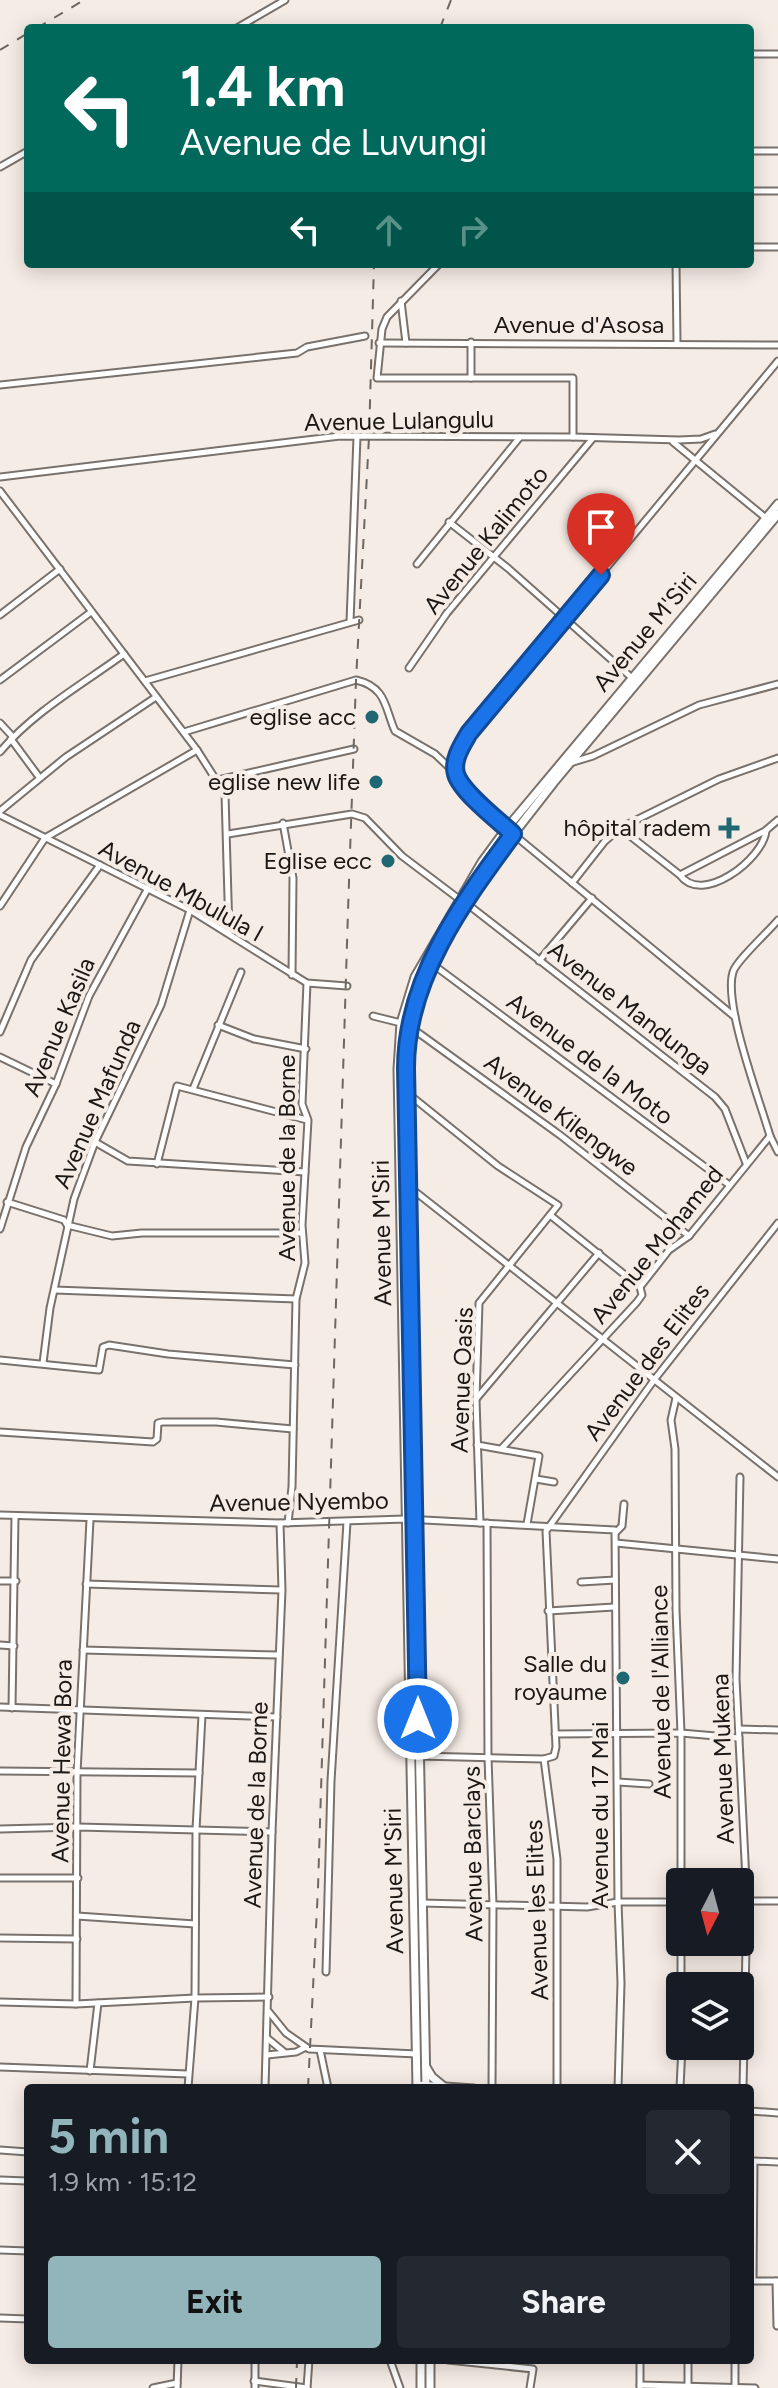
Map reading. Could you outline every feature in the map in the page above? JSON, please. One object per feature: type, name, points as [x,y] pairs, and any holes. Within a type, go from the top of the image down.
[{"type":"highway","name":"Avenue M'Siri","points":[[510,831],[570,763],[769,520],[778,504]]},
{"type":"highway","name":"Avenue M'Siri","points":[[422,2084],[425,2066],[409,1519],[402,1068],[405,1025],[415,977],[462,901],[560,764],[769,520],[778,514]]},
{"type":"highway","name":"Avenue M'Siri","points":[[405,1025],[430,963],[462,901]]},
{"type":"highway","name":"Avenue M'Siri","points":[[402,1068],[406,1092],[408,1186],[409,1519],[419,1756],[417,2054],[422,2084]]},
{"type":"highway","points":[[425,2066],[438,2084]]},
{"type":"highway","points":[[421,2364],[421,2388]]},
{"type":"highway","points":[[430,2364],[430,2388]]},
{"type":"street","points":[[244,24],[285,0]]},
{"type":"street","points":[[754,54],[778,54]]},
{"type":"street","points":[[754,151],[778,151]]},
{"type":"street","points":[[0,167],[24,153]]},
{"type":"street","points":[[754,191],[778,191]]},
{"type":"street","points":[[754,247],[778,247]]},
{"type":"street","points":[[435,268],[387,317],[379,343],[378,379],[573,378],[573,437]]},
{"type":"street","points":[[676,268],[677,343]]},
{"type":"street","points":[[401,301],[406,343]]},
{"type":"street","points":[[0,385],[297,353],[307,347],[365,336]]},
{"type":"street","points":[[471,342],[471,378]]},
{"type":"street","name":"Avenue d'Asosa","points":[[379,343],[778,345]]},
{"type":"street","points":[[456,774],[457,757],[469,733],[778,361]]},
{"type":"street","name":"Avenue Lulangulu","points":[[0,477],[298,440],[357,437],[594,437],[669,440],[701,439],[718,432]]},
{"type":"street","points":[[350,622],[357,437]]},
{"type":"street","points":[[417,564],[520,437]]},
{"type":"street","name":"Avenue Kalimoto","points":[[409,668],[447,613],[594,437]]},
{"type":"street","points":[[669,440],[769,520]]},
{"type":"street","points":[[0,491],[184,732],[224,791],[228,834],[229,933]]},
{"type":"street","points":[[449,522],[632,678]]},
{"type":"street","points":[[0,615],[60,569]]},
{"type":"street","points":[[0,680],[91,612]]},
{"type":"street","points":[[145,681],[359,620]]},
{"type":"street","points":[[0,752],[12,738],[124,654]]},
{"type":"street","points":[[184,732],[356,680],[370,684],[387,705],[395,731],[435,754],[510,831],[735,1017]]},
{"type":"street","points":[[560,764],[593,756],[699,705],[778,684]]},
{"type":"street","points":[[0,813],[39,777],[156,697]]},
{"type":"street","points":[[0,723],[39,777]]},
{"type":"street","points":[[218,780],[354,749]]},
{"type":"street","points":[[0,906],[45,838],[197,750]]},
{"type":"street","points":[[572,883],[605,841],[620,828],[719,779],[778,758]]},
{"type":"street","name":"Avenue Mbulula I","points":[[0,813],[190,910],[307,983],[347,986]]},
{"type":"street","name":"Avenue Mandunga","points":[[228,834],[283,823],[352,814],[362,816],[402,856],[715,1097],[725,1109],[746,1163]]},
{"type":"street","points":[[680,875],[765,831],[778,820]]},
{"type":"street","points":[[283,823],[293,878],[292,975]]},
{"type":"street","points":[[620,828],[688,884],[699,887],[729,876],[752,855],[764,840],[765,831]]},
{"type":"street","points":[[0,1032],[31,960],[100,865]]},
{"type":"street","name":"Avenue Kasila","points":[[0,1229],[26,1147],[56,1084],[89,996],[147,890]]},
{"type":"street","points":[[539,961],[592,898]]},
{"type":"street","name":"Avenue Mafunda","points":[[43,1363],[50,1308],[74,1199],[95,1142],[161,1005],[190,910]]},
{"type":"street","points":[[778,920],[734,970],[735,1017],[770,1136],[778,1152]]},
{"type":"street","name":"Avenue de la Moto","points":[[430,963],[728,1184]]},
{"type":"street","points":[[193,1089],[241,972]]},
{"type":"street","name":"Avenue de la Borne","points":[[288,1523],[296,1299],[305,1263],[302,1233],[308,1120],[302,1104],[307,983]]},
{"type":"street","name":"Avenue Kilengwe","points":[[373,1016],[405,1025],[560,1135],[689,1236]]},
{"type":"street","points":[[218,1025],[254,1039],[306,1049]]},
{"type":"street","points":[[0,1057],[56,1084]]},
{"type":"street","points":[[157,1164],[176,1088],[193,1089],[308,1120]]},
{"type":"street","points":[[406,1092],[498,1166],[556,1203],[550,1215],[640,1287]]},
{"type":"street","name":"Avenue Mohamed","points":[[502,1448],[639,1299],[640,1287],[669,1250],[689,1236],[728,1184],[770,1136]]},
{"type":"street","points":[[95,1142],[128,1161],[305,1172]]},
{"type":"street","name":"Avenue Mohamed","points":[[408,1186],[778,1477]]},
{"type":"street","points":[[7,1202],[64,1220],[67,1225],[112,1236],[142,1233],[302,1233]]},
{"type":"street","name":"Avenue Oasis","points":[[483,1523],[476,1399],[479,1303],[550,1215]]},
{"type":"street","name":"Avenue des Elites","points":[[550,1526],[654,1380],[778,1223]]},
{"type":"street","points":[[476,1399],[599,1253]]},
{"type":"street","points":[[55,1290],[296,1299]]},
{"type":"street","points":[[0,1360],[99,1370],[103,1347],[109,1345],[168,1354],[295,1365]]},
{"type":"street","name":"Avenue de l'Alliance","points":[[676,1398],[671,1416],[675,1449],[681,1733],[680,1868]]},
{"type":"street","points":[[0,1432],[153,1442],[157,1439],[158,1423],[162,1422],[233,1423],[293,1429]]},
{"type":"street","points":[[477,1445],[539,1456],[527,1524]]},
{"type":"street","name":"Avenue Mukena","points":[[740,1477],[736,1679],[743,1868]]},
{"type":"street","points":[[536,1479],[554,1482]]},
{"type":"street","points":[[624,1504],[622,1526],[616,1532],[616,1543],[778,1559]]},
{"type":"street","name":"Avenue Nyembo","points":[[0,1515],[90,1520],[280,1523],[409,1519],[610,1529],[616,1532]]},
{"type":"street","points":[[12,1708],[15,1516]]},
{"type":"street","name":"Avenue Hewa Bora","points":[[76,2004],[77,1773],[90,1520]]},
{"type":"street","points":[[326,1972],[331,1781],[347,1522]]},
{"type":"street","name":"Avenue de la Borne","points":[[265,2084],[282,1590],[280,1523]]},
{"type":"street","name":"Avenue Barclays","points":[[483,1523],[493,1905],[492,2084]]},
{"type":"street","points":[[419,1756],[544,1759],[555,1754],[545,1537],[550,1526]]},
{"type":"street","name":"Avenue du 17 Mai","points":[[616,1543],[614,1607],[621,1983],[618,2084]]},
{"type":"street","points":[[581,1582],[615,1580]]},
{"type":"street","points":[[0,1581],[16,1581]]},
{"type":"street","points":[[86,1584],[282,1590]]},
{"type":"street","points":[[548,1611],[614,1607]]},
{"type":"street","points":[[0,1645],[14,1646]]},
{"type":"street","points":[[83,1650],[279,1655]]},
{"type":"street","points":[[0,1707],[277,1717]]},
{"type":"street","points":[[188,2084],[195,1998],[196,1830],[202,1715]]},
{"type":"street","points":[[739,1729],[778,1730]]},
{"type":"street","points":[[555,1734],[681,1733],[739,1738]]},
{"type":"street","name":"Avenue les Elites","points":[[544,1759],[557,1859],[557,2084]]},
{"type":"street","points":[[0,1771],[199,1773]]},
{"type":"street","points":[[618,1782],[649,1784]]},
{"type":"street","points":[[0,1829],[78,1827],[272,1832]]},
{"type":"street","points":[[0,1878],[78,1878]]},
{"type":"street","points":[[754,1901],[778,1901]]},
{"type":"street","points":[[420,1906],[587,1907],[618,1902],[666,1902]]},
{"type":"street","points":[[77,1916],[195,1924]]},
{"type":"street","points":[[0,1938],[77,1939]]},
{"type":"street","name":"Avenue Mukena","points":[[743,2084],[744,1956]]},
{"type":"street","points":[[0,2002],[76,2004],[269,1997]]},
{"type":"street","points":[[90,2071],[98,2003]]},
{"type":"street","points":[[268,2011],[286,2033],[305,2047],[417,2054]]},
{"type":"street","points":[[267,2038],[285,2052]]},
{"type":"street","points":[[267,2055],[300,2051],[305,2047]]},
{"type":"street","points":[[320,2050],[327,2084]]},
{"type":"street","points":[[680,2084],[681,2060]]},
{"type":"street","points":[[0,2067],[188,2074]]},
{"type":"street","points":[[754,2111],[778,2113]]},
{"type":"street","points":[[0,2150],[24,2152]]},
{"type":"street","points":[[754,2161],[778,2162]]},
{"type":"street","points":[[0,2180],[24,2181]]},
{"type":"street","points":[[0,2250],[24,2251]]},
{"type":"street","points":[[754,2281],[777,2281],[777,2326]]},
{"type":"street","points":[[0,2318],[24,2319]]},
{"type":"street","points":[[153,2388],[177,2385],[178,2364]]},
{"type":"street","points":[[255,2364],[254,2384],[307,2388],[309,2364]]},
{"type":"street","points":[[391,2364],[400,2388]]},
{"type":"street","points":[[486,2364],[533,2369]]},
{"type":"street","points":[[530,2388],[533,2364]]},
{"type":"street","points":[[640,2364],[640,2386],[755,2388]]},
{"type":"street","points":[[688,2364],[688,2387]]},
{"type":"street","points":[[735,2364],[735,2388]]},
{"type":"railway","points":[[44,24],[84,0]]},
{"type":"railway","points":[[442,24],[451,0]]},
{"type":"railway","points":[[0,50],[24,35]]},
{"type":"railway","points":[[308,2084],[318,1888],[356,680],[369,437],[374,268]]},
{"type":"railway","points":[[296,2388],[297,2364]]},
{"type":"place","name":"eglise acc","points":[[372,717]]},
{"type":"place","name":"eglise new life","points":[[376,782]]},
{"type":"place","name":"hôpital radem","points":[[729,828]]},
{"type":"place","name":"Eglise ecc","points":[[388,861]]},
{"type":"place","name":"Salle du royaume","points":[[623,1678]]},
{"type":"route","points":[[418,1719],[406,1068],[409,1026],[413,1006],[430,963],[490,864],[513,834],[458,780],[455,763],[469,733],[601,575]]}]
